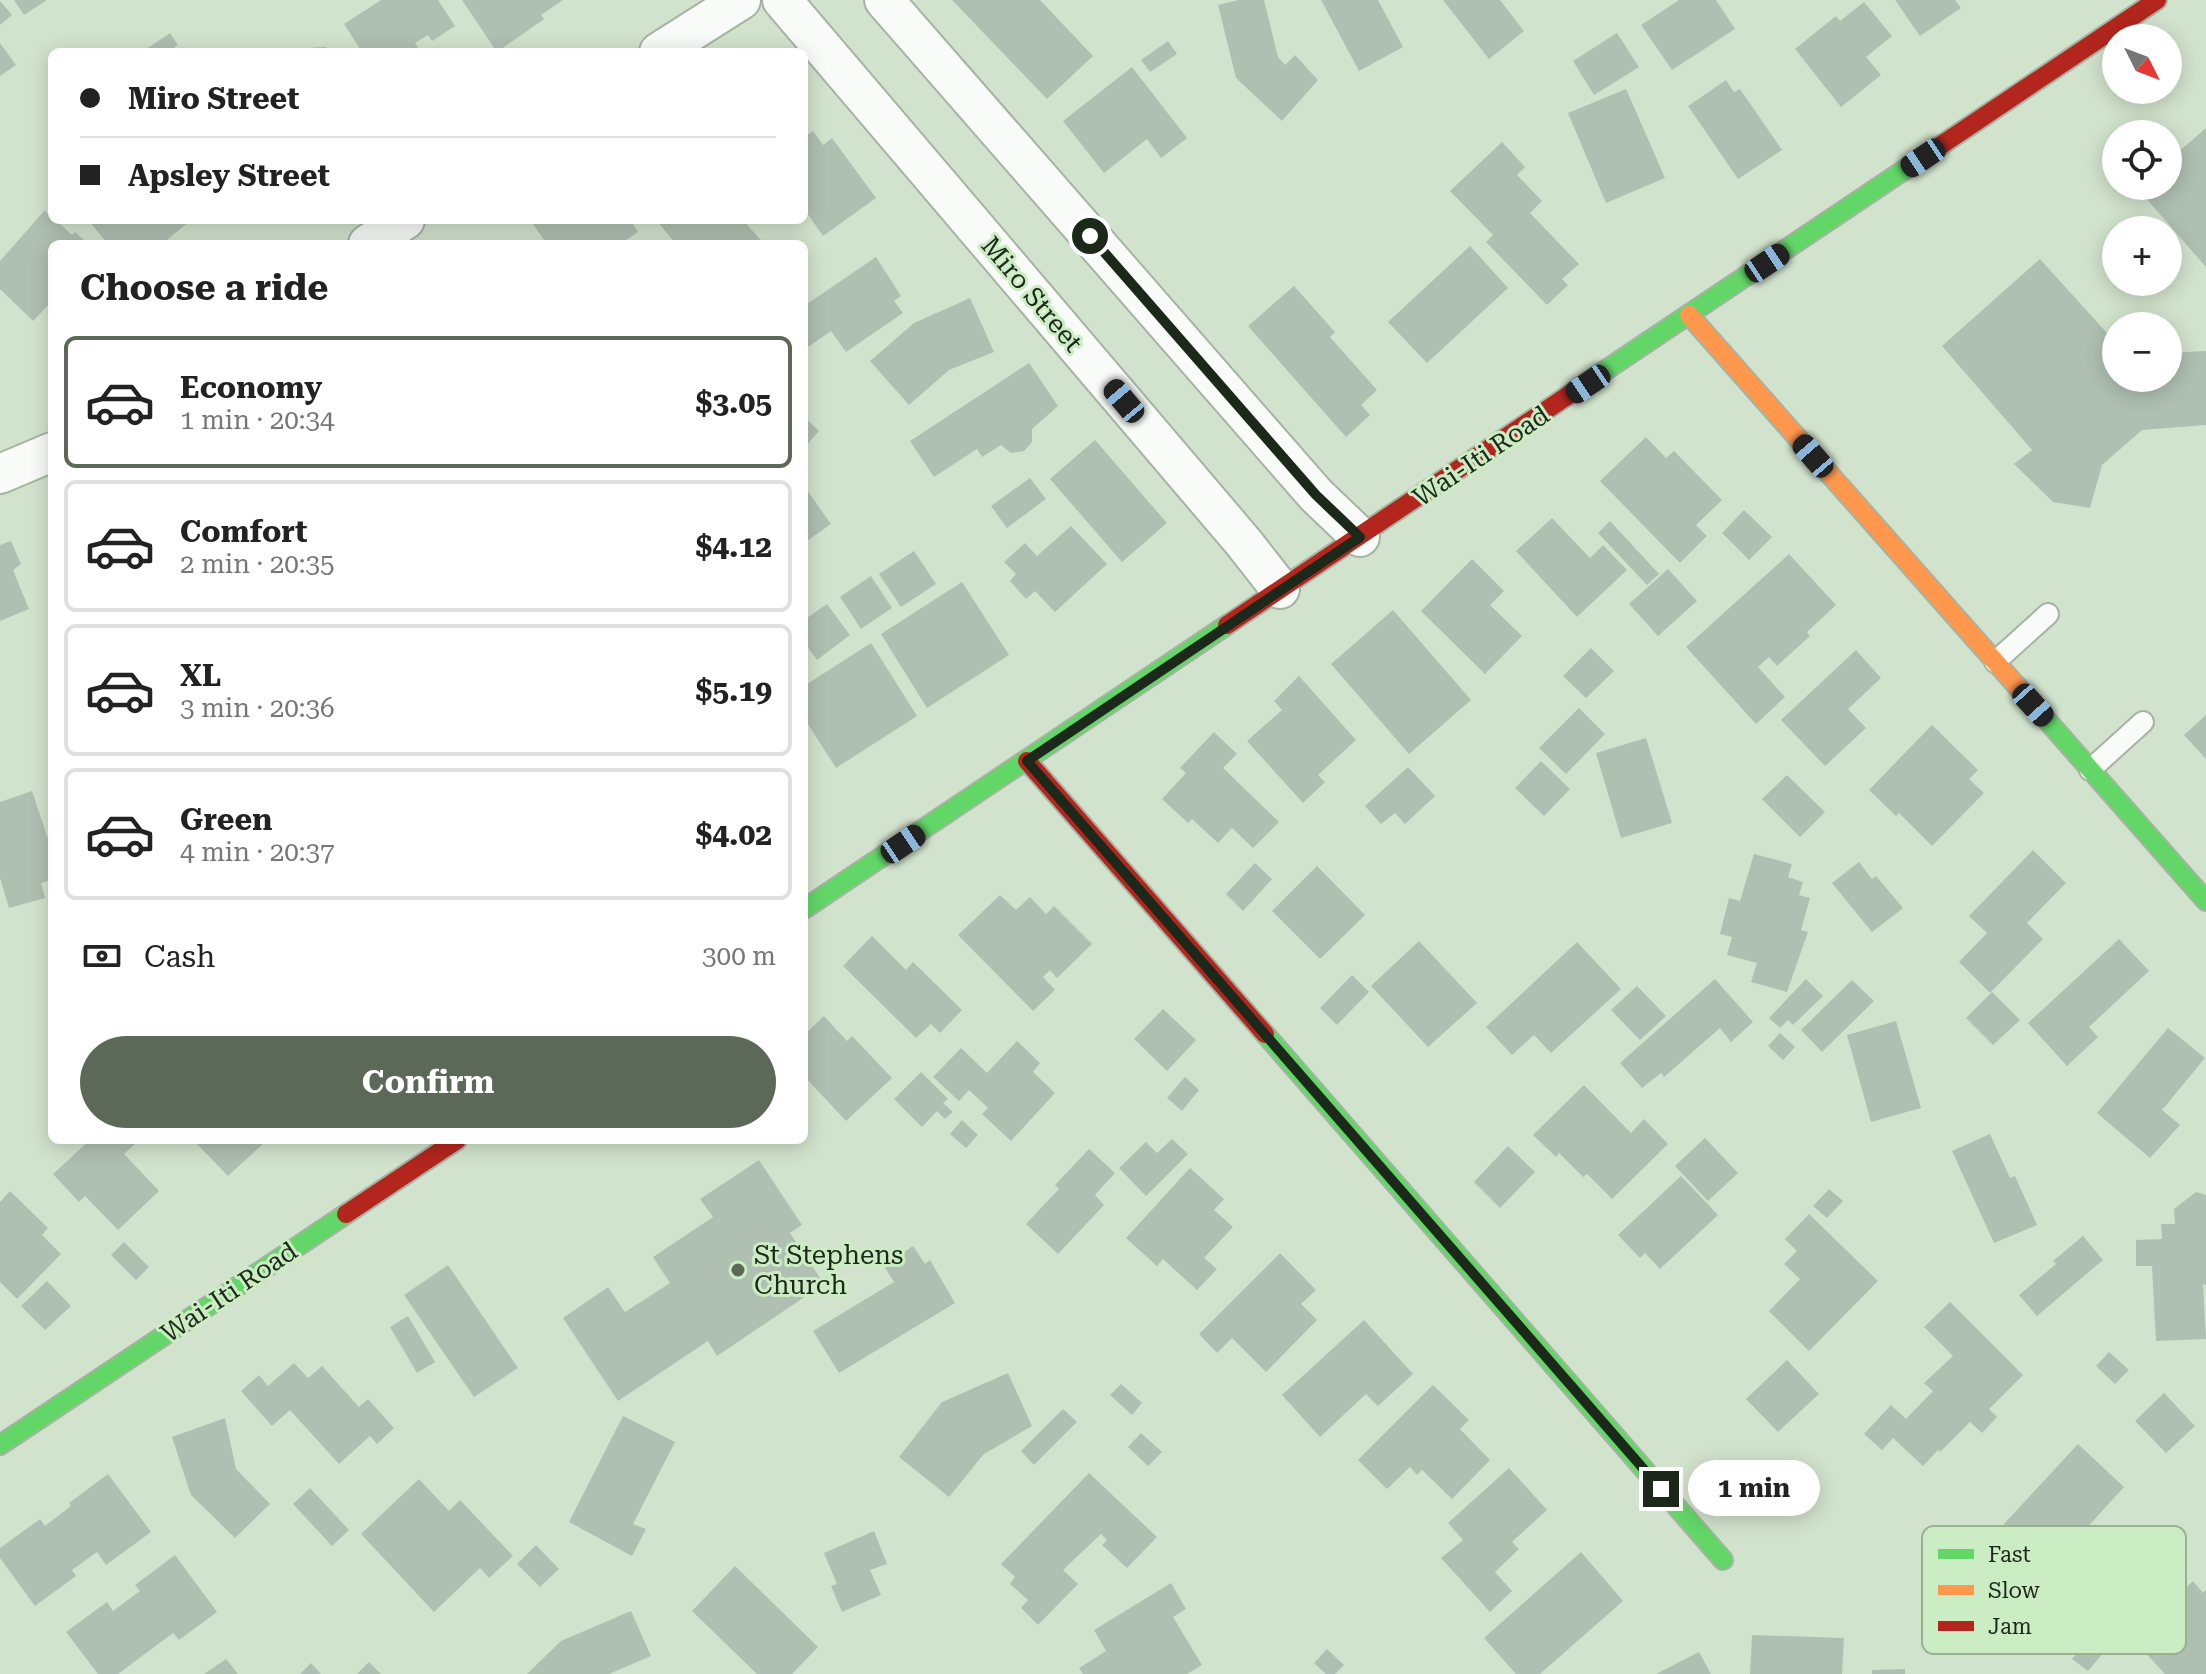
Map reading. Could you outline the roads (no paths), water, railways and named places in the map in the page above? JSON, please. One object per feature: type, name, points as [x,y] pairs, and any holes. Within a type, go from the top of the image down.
[{"type":"street","points":[[665,48],[741,0]]},
{"type":"street","name":"Miro Street","points":[[782,0],[1280,589]]},
{"type":"street","points":[[884,0],[1316,495],[1360,537]]},
{"type":"street","name":"Wai-Iti Road","points":[[808,906],[2157,0]]},
{"type":"street","points":[[374,240],[399,224]]},
{"type":"street","points":[[1689,315],[2206,901]]},
{"type":"street","points":[[0,474],[48,454]]},
{"type":"street","points":[[1027,761],[1723,1560]]},
{"type":"street","name":"Wai-Iti Road","points":[[0,1445],[451,1144]]},
{"type":"lane","points":[[1995,662],[2048,614]]},
{"type":"lane","points":[[2090,770],[2143,722]]},
{"type":"place","name":"St Stephens Church","points":[[738,1270]]}]
